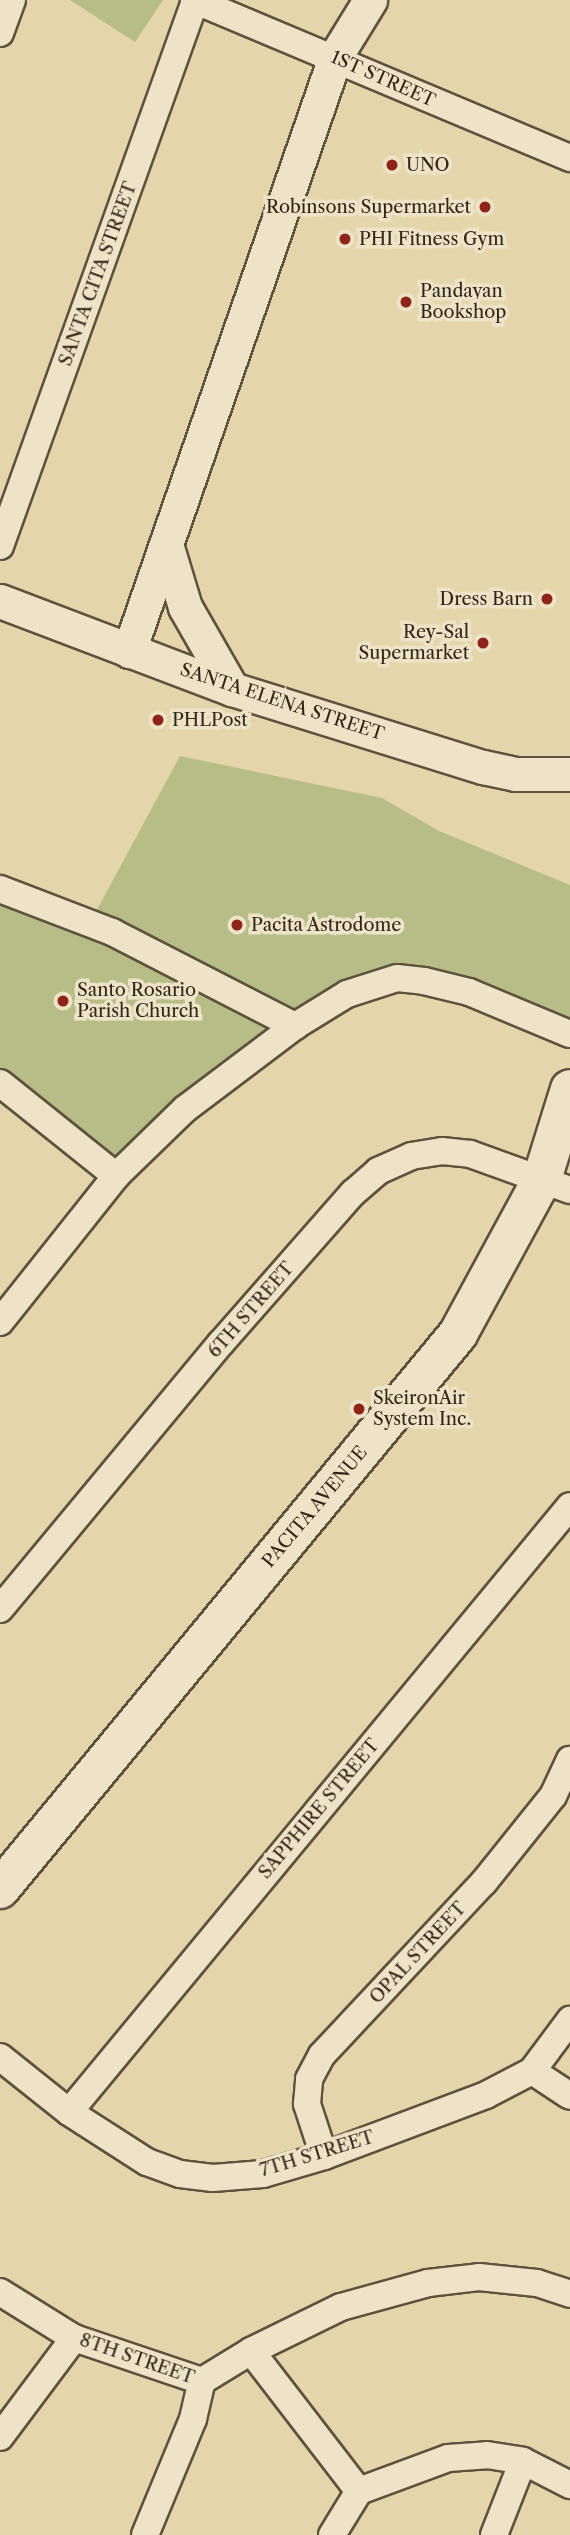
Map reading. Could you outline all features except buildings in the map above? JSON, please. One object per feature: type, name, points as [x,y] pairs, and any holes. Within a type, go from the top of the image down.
[{"type":"main road","name":"PACITA AVENUE","points":[[0,1889],[458,1334],[556,1185],[570,1089]]},
{"type":"street","points":[[0,33],[12,0]]},
{"type":"street","points":[[129,651],[335,57],[370,0]]},
{"type":"street","name":"1ST STREET","points":[[195,1],[335,57],[570,158]]},
{"type":"street","name":"SANTA CITA STREET","points":[[0,546],[195,1]]},
{"type":"street","points":[[166,544],[185,607],[232,689]]},
{"type":"street","name":"SANTA ELENA STREET","points":[[0,601],[232,689],[483,767],[515,774],[570,774]]},
{"type":"street","points":[[0,889],[112,932],[295,1026]]},
{"type":"street","points":[[0,1322],[117,1176],[186,1109],[295,1026],[347,994],[397,978],[469,992],[570,1034]]},
{"type":"street","points":[[0,1083],[117,1176]]},
{"type":"street","name":"6TH STREET","points":[[0,1609],[221,1343],[353,1193],[378,1171],[411,1156],[442,1151],[470,1154],[556,1185]]},
{"type":"street","name":"SAPPHIRE STREET","points":[[69,2112],[561,1537],[570,1506]]},
{"type":"street","name":"OPAL STREET","points":[[324,2156],[307,2104],[309,2079],[322,2055],[484,1882],[553,1796],[570,1760]]},
{"type":"street","points":[[570,2020],[532,2071],[570,2096]]},
{"type":"street","name":"7TH STREET","points":[[0,2057],[69,2112],[146,2162],[180,2174],[213,2178],[263,2174],[324,2156],[486,2095],[532,2071]]},
{"type":"street","points":[[145,2535],[193,2419],[202,2381],[251,2350],[341,2307],[428,2283],[479,2277],[537,2283],[570,2294]]},
{"type":"street","name":"8TH STREET","points":[[0,2292],[74,2338],[202,2381]]},
{"type":"street","points":[[0,2437],[74,2338]]},
{"type":"street","points":[[251,2350],[359,2491]]},
{"type":"street","points":[[332,2535],[359,2491],[448,2458],[487,2455],[523,2460],[570,2485]]},
{"type":"street","points":[[494,2535],[523,2460]]},
{"type":"green space","points":[[70,0],[163,0],[135,42]]},
{"type":"green space","points":[[180,756],[382,798],[439,831],[570,885],[570,1034],[394,975],[295,1026],[93,917]]},
{"type":"green space","points":[[0,890],[288,1025],[114,1162],[0,1077]]},
{"type":"place","name":"UNO","points":[[392,165]]},
{"type":"place","name":"Robinsons Supermarket","points":[[485,207]]},
{"type":"place","name":"PHI Fitness Gym","points":[[345,239]]},
{"type":"place","name":"Pandayan Bookshop","points":[[406,302]]},
{"type":"place","name":"Dress Barn","points":[[547,599]]},
{"type":"place","name":"Rey-Sal Supermarket","points":[[483,643]]},
{"type":"place","name":"PHLPost","points":[[158,720]]},
{"type":"place","name":"Pacita Astrodome","points":[[237,925]]},
{"type":"place","name":"Santo Rosario Parish Church","points":[[63,1001]]},
{"type":"place","name":"SkeironAir System Inc.","points":[[359,1409]]}]
